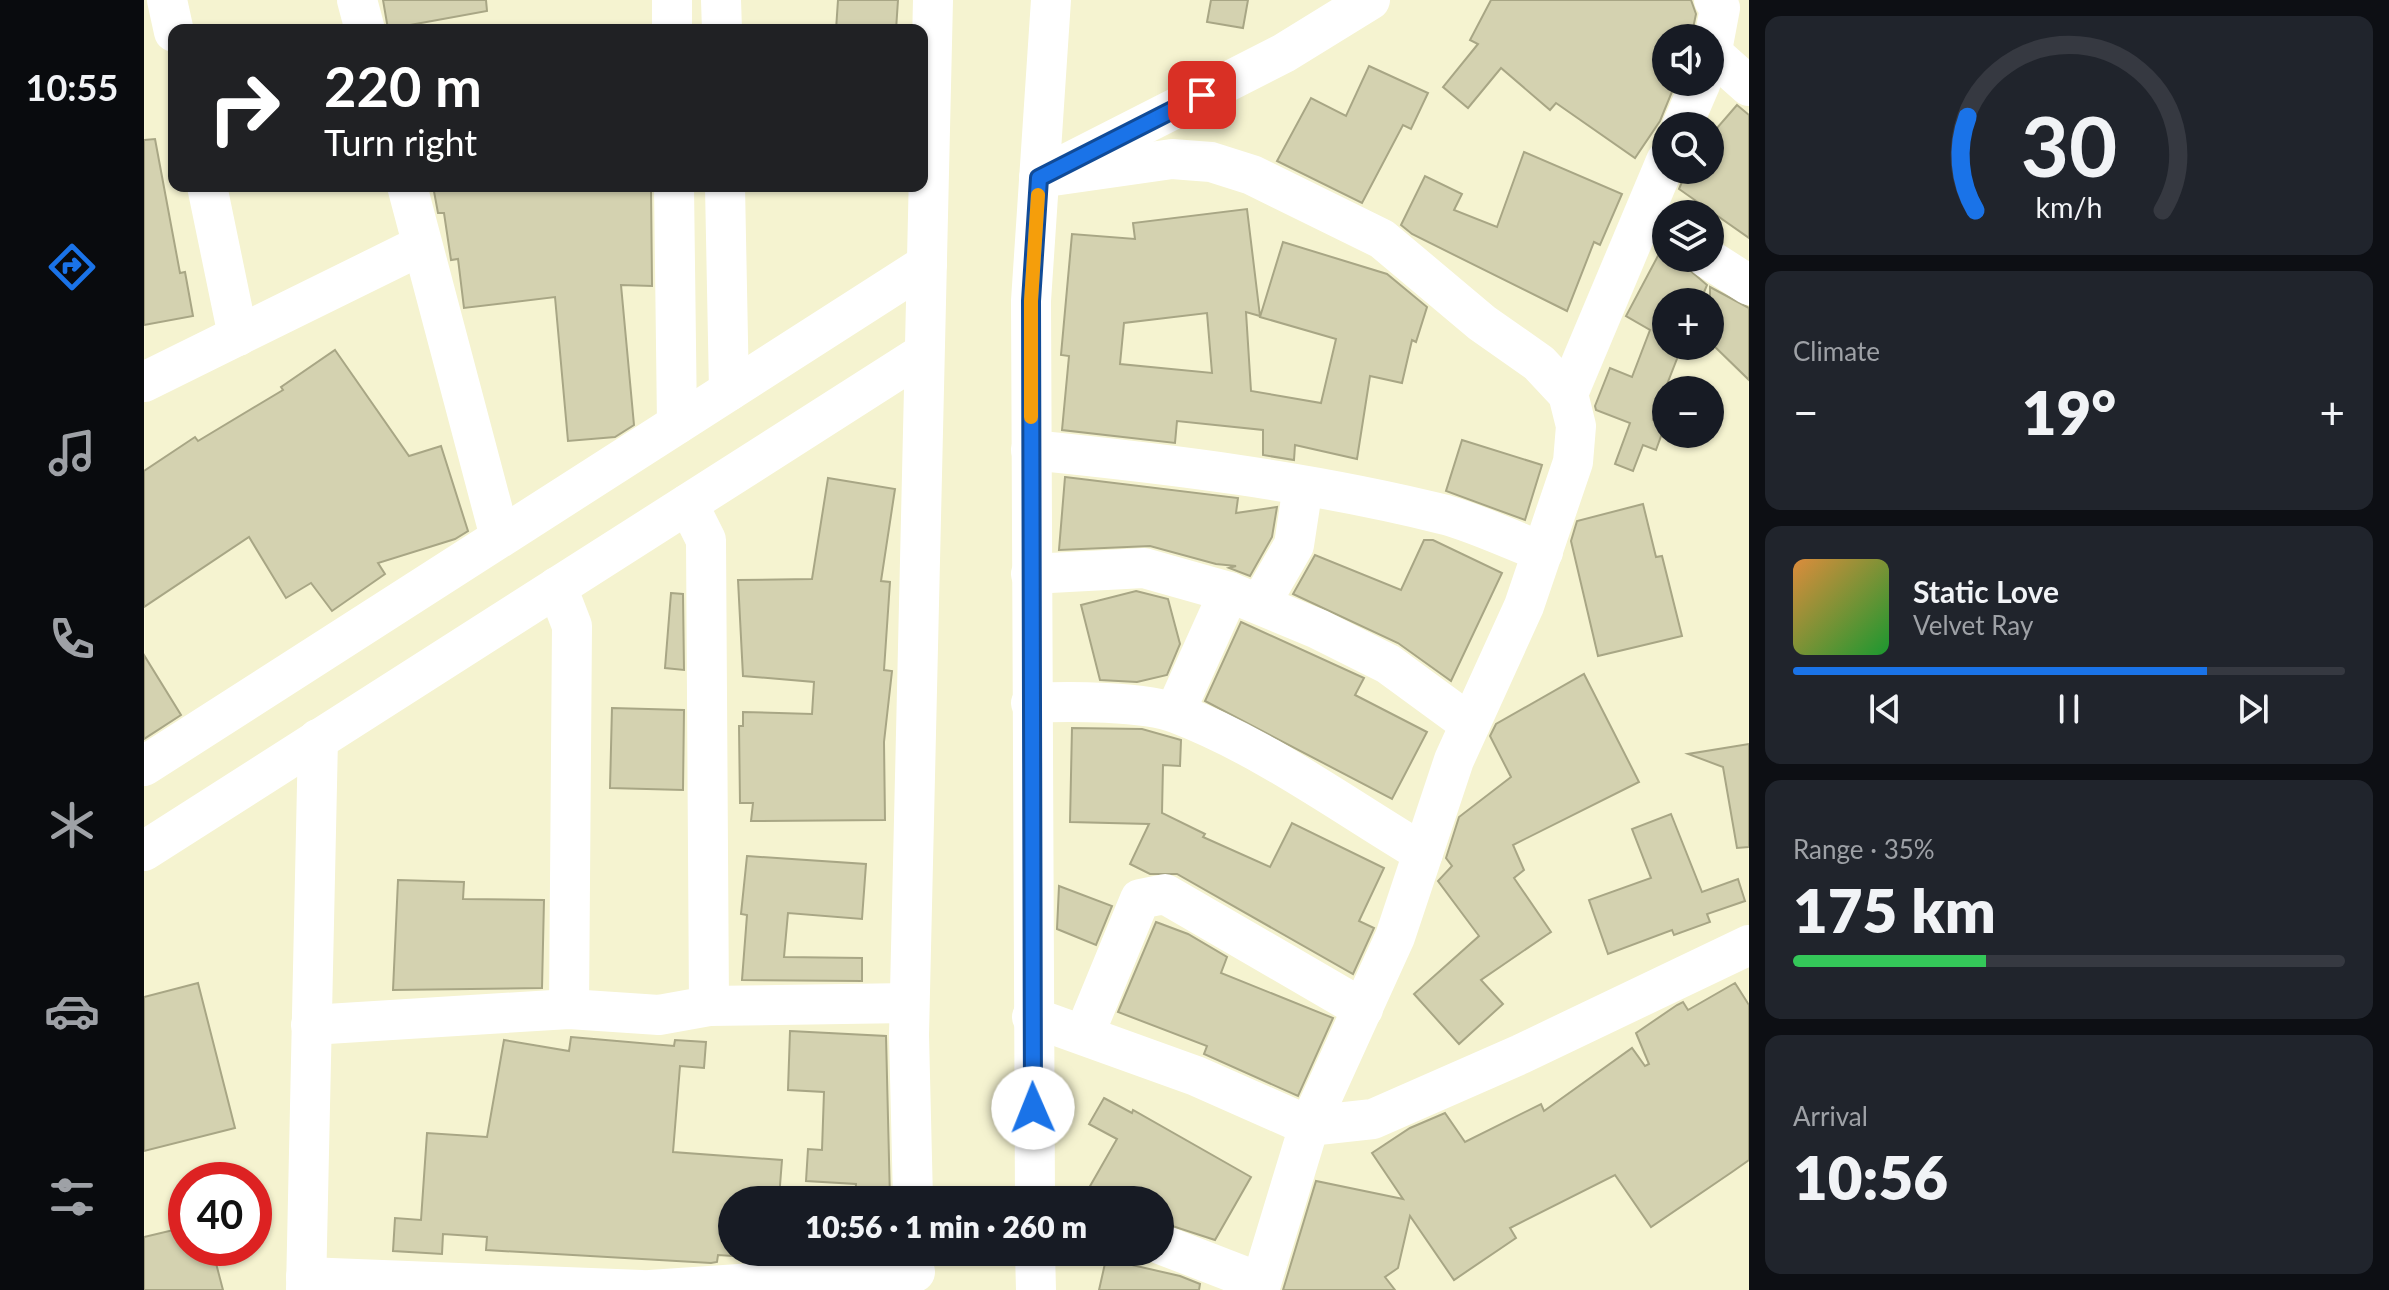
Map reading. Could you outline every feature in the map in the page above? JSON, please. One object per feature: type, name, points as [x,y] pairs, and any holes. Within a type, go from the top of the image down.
[{"type":"street","points":[[167,0],[172,24]]},
{"type":"street","points":[[357,0],[363,24]]},
{"type":"street","points":[[672,0],[672,24]]},
{"type":"street","points":[[721,0],[722,24]]},
{"type":"street","points":[[913,1186],[909,1003],[933,0]]},
{"type":"street","points":[[1035,1186],[1031,301],[1051,0]]},
{"type":"street","points":[[1039,178],[1284,53],[1370,0]]},
{"type":"street","points":[[1717,24],[1722,3]]},
{"type":"street","points":[[1724,74],[1749,86]]},
{"type":"street","points":[[1039,178],[1172,159],[1211,162],[1252,175],[1382,239],[1482,323],[1539,363],[1568,394],[1576,426],[1573,462],[1524,606],[1454,760],[1395,937],[1309,1126],[1260,1287],[1174,1250]]},
{"type":"street","points":[[208,192],[238,336]]},
{"type":"street","points":[[409,192],[500,537]]},
{"type":"street","points":[[674,192],[677,424]]},
{"type":"street","points":[[725,192],[729,391]]},
{"type":"street","points":[[1568,394],[1652,226]]},
{"type":"street","points":[[144,382],[422,245]]},
{"type":"street","points":[[144,766],[927,264]]},
{"type":"street","points":[[1724,269],[1749,285]]},
{"type":"street","points":[[144,851],[924,353]]},
{"type":"street","points":[[1031,450],[1206,468],[1303,486],[1448,516],[1543,552]]},
{"type":"street","points":[[1175,712],[1245,598],[1294,545],[1303,486]]},
{"type":"street","points":[[688,504],[706,540],[709,1006]]},
{"type":"street","points":[[1031,574],[1144,568],[1245,598],[1388,664],[1470,724]]},
{"type":"street","points":[[557,587],[572,626],[569,1009]]},
{"type":"street","points":[[1031,703],[1076,701],[1175,712],[1255,752],[1423,853]]},
{"type":"street","points":[[318,739],[306,1284],[642,1290]]},
{"type":"street","points":[[1084,1035],[1140,899],[1165,894],[1363,1009]]},
{"type":"street","points":[[1032,1017],[1196,1076],[1309,1126],[1373,1119],[1521,1054],[1749,945]]},
{"type":"street","points":[[311,1025],[569,1009],[659,1015],[709,1006],[909,1003]]},
{"type":"street","points":[[1035,1266],[1036,1290]]},
{"type":"street","points":[[650,1290],[915,1271]]},
{"type":"building","points":[[383,0],[486,0],[487,11],[416,24],[387,24]]},
{"type":"building","points":[[838,0],[898,0],[896,24],[836,24]]},
{"type":"building","points":[[1211,0],[1248,0],[1243,28],[1207,22]]},
{"type":"building","points":[[1491,0],[1691,0],[1696,14],[1694,24],[1652,24],[1652,96],[1670,96],[1664,112],[1652,112],[1652,133],[1635,158],[1556,103],[1550,110],[1501,68],[1468,108],[1443,87],[1478,44],[1470,40]]},
{"type":"building","points":[[1369,66],[1428,93],[1411,129],[1403,125],[1362,203],[1277,161],[1311,98],[1346,116]]},
{"type":"building","points":[[1737,105],[1749,115],[1749,238],[1724,220],[1724,200],[1695,200],[1679,189],[1681,184],[1724,184],[1724,120]]},
{"type":"building","points":[[155,139],[180,273],[185,272],[193,316],[144,325],[144,140]]},
{"type":"building","points":[[1524,152],[1622,194],[1600,245],[1594,242],[1567,311],[1412,234],[1401,225],[1425,176],[1462,194],[1454,210],[1497,227]]},
{"type":"building","points":[[434,192],[651,192],[652,286],[621,285],[634,425],[615,437],[568,441],[555,297],[464,308],[458,259],[451,260],[444,213],[438,213]]},
{"type":"building","points":[[1247,209],[1260,316],[1246,312],[1251,391],[1321,403],[1336,339],[1260,317],[1283,242],[1387,274],[1427,307],[1416,342],[1412,340],[1402,383],[1370,376],[1357,459],[1295,445],[1294,460],[1263,455],[1263,430],[1177,421],[1175,443],[1062,430],[1069,356],[1061,355],[1072,234],[1135,239],[1133,223]],"holes":[[[1207,313],[1212,373],[1120,364],[1124,323]]]},
{"type":"building","points":[[1652,267],[1652,272],[1692,272],[1707,285],[1706,288],[1652,288],[1652,360],[1677,360],[1670,376],[1652,376],[1652,448],[1657,448],[1656,450],[1643,445],[1633,471],[1615,464],[1630,423],[1596,410],[1595,406],[1610,368],[1632,377],[1650,330],[1626,316]]},
{"type":"building","points":[[1724,295],[1749,308],[1749,380],[1724,356]]},
{"type":"building","points":[[335,350],[409,456],[441,446],[468,531],[455,539],[378,563],[385,574],[332,611],[311,583],[286,598],[249,537],[144,607],[144,471],[195,437],[198,441],[283,390],[281,387]]},
{"type":"building","points":[[1462,440],[1542,465],[1525,520],[1446,491]]},
{"type":"building","points":[[1065,477],[1238,498],[1236,513],[1277,507],[1272,537],[1250,576],[1229,568],[1236,566],[1216,564],[1150,546],[1059,550]]},
{"type":"building","points":[[828,478],[895,489],[881,581],[890,582],[884,670],[892,671],[884,742],[885,820],[751,821],[753,803],[740,803],[739,726],[743,726],[743,712],[812,714],[814,682],[743,676],[738,580],[812,579]]},
{"type":"building","points":[[1643,504],[1656,557],[1662,556],[1682,636],[1598,656],[1571,541],[1577,521]]},
{"type":"building","points":[[1424,540],[1433,540],[1502,573],[1451,681],[1398,643],[1293,594],[1315,555],[1401,590]]},
{"type":"building","points":[[1136,591],[1168,599],[1180,644],[1167,675],[1137,682],[1100,680],[1081,605]]},
{"type":"building","points":[[671,593],[683,594],[684,670],[665,668]]},
{"type":"building","points":[[1241,622],[1364,678],[1355,695],[1427,732],[1392,799],[1205,701]]},
{"type":"building","points":[[144,655],[181,715],[144,739]]},
{"type":"building","points":[[1584,674],[1639,782],[1513,845],[1524,870],[1514,878],[1551,932],[1481,980],[1503,1004],[1459,1044],[1414,994],[1479,936],[1438,881],[1452,866],[1446,858],[1459,817],[1511,777],[1490,736],[1496,724]]},
{"type":"building","points":[[612,708],[684,710],[683,790],[610,788]]},
{"type":"building","points":[[1072,728],[1142,729],[1181,740],[1180,766],[1163,765],[1162,813],[1205,834],[1203,837],[1270,867],[1292,823],[1384,868],[1359,921],[1374,928],[1353,974],[1177,874],[1150,874],[1130,864],[1149,824],[1070,822]]},
{"type":"building","points":[[1749,744],[1749,847],[1737,848],[1723,767],[1688,754]]},
{"type":"building","points":[[1671,814],[1702,892],[1738,879],[1745,901],[1707,914],[1710,922],[1674,935],[1672,930],[1608,954],[1589,900],[1651,878],[1632,829]]},
{"type":"building","points":[[747,856],[866,864],[862,919],[788,913],[784,957],[862,958],[862,981],[742,980],[747,915],[741,914]]},
{"type":"building","points":[[398,880],[464,882],[463,899],[544,900],[542,988],[393,990]]},
{"type":"building","points":[[1059,886],[1112,906],[1096,945],[1057,929]]},
{"type":"building","points":[[1156,922],[1188,934],[1227,957],[1221,973],[1333,1018],[1298,1096],[1204,1054],[1207,1046],[1118,1012]]},
{"type":"building","points":[[198,983],[235,1128],[144,1151],[144,997]]},
{"type":"building","points":[[1735,983],[1749,1005],[1749,1160],[1732,1172],[1651,1227],[1615,1175],[1510,1228],[1516,1238],[1454,1280],[1410,1216],[1398,1268],[1385,1277],[1395,1290],[1283,1290],[1316,1181],[1403,1199],[1372,1153],[1410,1128],[1445,1113],[1465,1142],[1541,1104],[1544,1111],[1632,1048],[1645,1066],[1649,1064],[1636,1033],[1677,1005],[1683,1002],[1688,1010]]},
{"type":"building","points":[[790,1031],[886,1036],[890,1186],[806,1181],[808,1149],[822,1150],[824,1092],[788,1090]]},
{"type":"building","points":[[571,1037],[674,1046],[675,1040],[706,1042],[704,1068],[680,1066],[673,1152],[782,1160],[780,1186],[718,1186],[717,1262],[486,1250],[487,1237],[443,1234],[442,1254],[393,1251],[395,1218],[421,1220],[427,1133],[487,1137],[504,1040],[569,1051]]},
{"type":"building","points":[[1104,1098],[1132,1113],[1133,1110],[1251,1177],[1215,1240],[1174,1227],[1174,1186],[1090,1186],[1117,1139],[1089,1124]]},
{"type":"building","points":[[168,1231],[168,1266],[217,1266],[223,1290],[144,1290],[144,1237]]},
{"type":"building","points":[[1104,1266],[1136,1266],[1200,1284],[1199,1290],[1099,1290]]},
{"type":"slow traffic","points":[[1031,417],[1031,301],[1038,195]]},
{"type":"route","points":[[1033,1108],[1031,301],[1039,178],[1202,95]]}]
